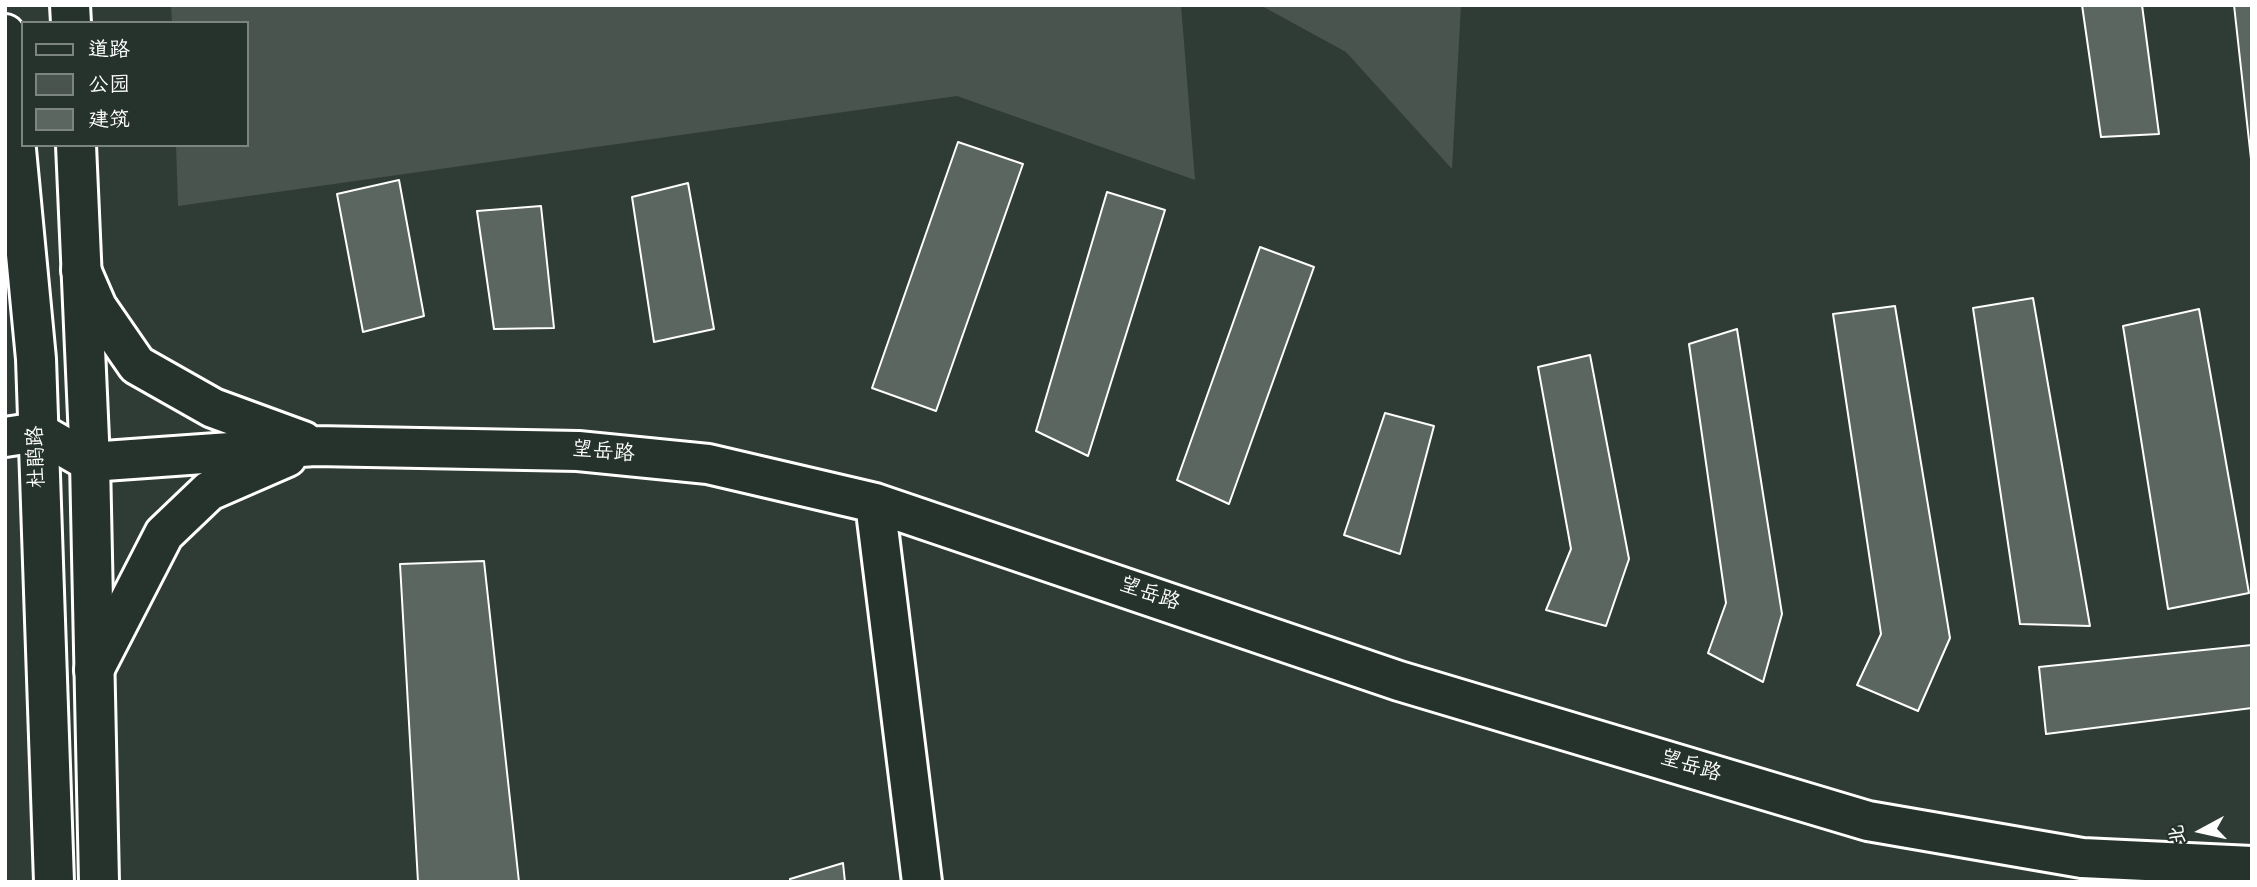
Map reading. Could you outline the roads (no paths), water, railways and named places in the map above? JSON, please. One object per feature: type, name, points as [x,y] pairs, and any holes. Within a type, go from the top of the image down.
[{"type":"street","name":"杜鹃路","points":[[5,34],[36,359],[22,435],[54,882]]},
{"type":"street","points":[[76,147],[90,462],[99,882]]},
{"type":"street","points":[[81,270],[97,307],[137,365],[213,408],[315,446]]},
{"type":"street","points":[[22,435],[90,462]]},
{"type":"street","points":[[94,670],[164,534],[209,491],[315,446]]},
{"type":"street","name":"望岳路","points":[[90,462],[315,446],[578,451],[708,464],[875,503],[1399,681],[1868,821],[2082,859],[2252,866]]},
{"type":"street","points":[[875,503],[922,882]]}]
